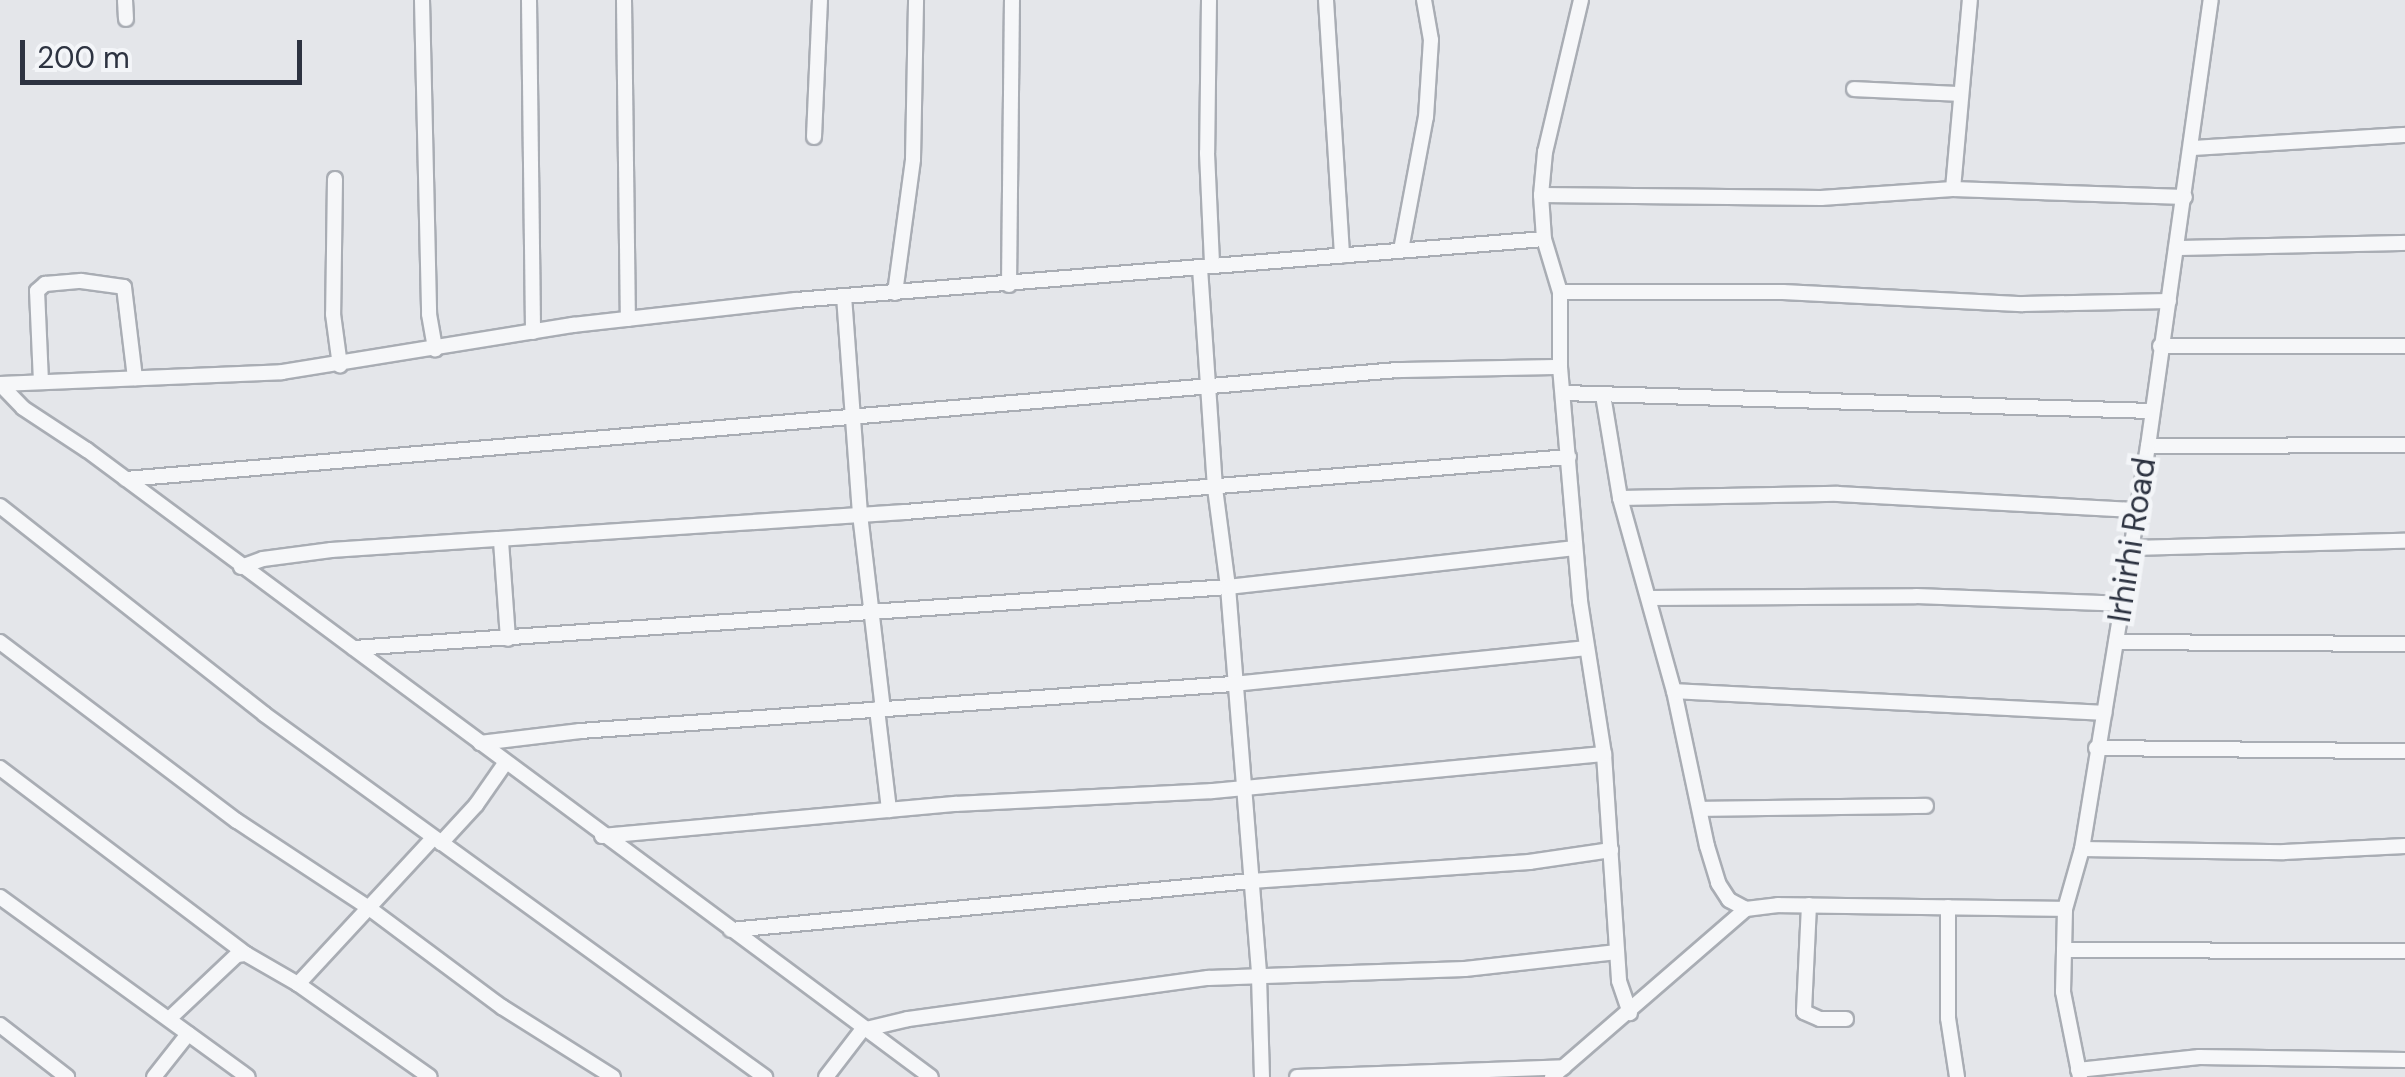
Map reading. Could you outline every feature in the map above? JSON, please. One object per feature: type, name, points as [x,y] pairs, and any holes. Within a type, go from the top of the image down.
[{"type":"street","points":[[125,0],[126,19]]},
{"type":"street","points":[[422,0],[429,314],[436,349]]},
{"type":"street","points":[[528,0],[533,332]]},
{"type":"street","points":[[624,0],[628,319]]},
{"type":"street","points":[[814,137],[820,0]]},
{"type":"street","points":[[895,293],[913,158],[916,0]]},
{"type":"street","points":[[1010,284],[1012,0]]},
{"type":"street","points":[[1209,0],[1209,386],[1259,976],[1262,1077]]},
{"type":"street","points":[[1326,0],[1342,255]]},
{"type":"street","points":[[1400,250],[1426,117],[1431,40],[1424,0]]},
{"type":"street","points":[[1581,0],[1552,121],[1541,195],[1544,238],[1560,292],[1560,368],[1575,548],[1585,648],[1604,754],[1616,952],[1630,1012]]},
{"type":"street","points":[[1953,189],[1970,0]]},
{"type":"street","name":"Irhirhi Road","points":[[2079,1073],[2063,992],[2065,909],[2082,849],[2148,446],[2212,0]]},
{"type":"street","points":[[1854,89],[1960,94]]},
{"type":"street","points":[[2192,148],[2405,135]]},
{"type":"street","points":[[335,178],[332,314],[340,366]]},
{"type":"street","points":[[1541,195],[1821,198],[1953,189],[2184,198]]},
{"type":"street","points":[[930,1077],[126,479],[22,408],[0,384],[235,376],[340,366],[628,319],[844,296],[1544,238]]},
{"type":"street","points":[[2176,248],[2405,243]]},
{"type":"street","points":[[41,382],[37,291],[45,284],[81,280],[124,287],[135,378]]},
{"type":"street","points":[[1560,292],[1783,292],[2023,304],[2169,301]]},
{"type":"street","points":[[844,296],[888,810]]},
{"type":"street","points":[[2160,346],[2405,346]]},
{"type":"street","points":[[126,479],[852,420],[1397,370],[1560,368]]},
{"type":"street","points":[[1563,394],[2152,410]]},
{"type":"street","points":[[1603,395],[1620,498],[1674,691],[1718,883],[1729,900],[1746,910],[1809,905],[2065,909]]},
{"type":"street","points":[[2148,446],[2405,445]]},
{"type":"street","points":[[241,567],[264,559],[331,550],[1215,488],[1568,458]]},
{"type":"street","points":[[1620,498],[1838,494],[2137,510]]},
{"type":"street","points":[[0,506],[264,714],[765,1077]]},
{"type":"street","points":[[502,541],[508,639]]},
{"type":"street","points":[[2130,548],[2405,541]]},
{"type":"street","points":[[354,648],[1228,586],[1575,548]]},
{"type":"street","points":[[1650,598],[1916,596],[2121,604]]},
{"type":"street","points":[[0,642],[237,821],[369,908],[502,1007],[614,1077]]},
{"type":"street","points":[[2116,642],[2405,644]]},
{"type":"street","points":[[480,743],[580,731],[1233,684],[1585,648]]},
{"type":"street","points":[[1674,691],[2104,714]]},
{"type":"street","points":[[2096,748],[2405,752]]},
{"type":"street","points":[[602,836],[888,810],[1241,789],[1604,754]]},
{"type":"street","points":[[298,984],[437,840],[476,806],[506,762]]},
{"type":"street","points":[[0,768],[246,954],[298,984],[430,1077]]},
{"type":"street","points":[[1700,809],[1926,806]]},
{"type":"street","points":[[2082,849],[2284,852],[2405,846]]},
{"type":"street","points":[[732,930],[1251,881],[1530,862],[1611,850]]},
{"type":"street","points":[[0,897],[248,1077]]},
{"type":"street","points":[[1809,905],[1804,1012],[1820,1018],[1846,1019]]},
{"type":"street","points":[[1948,906],[1948,1018],[1957,1077]]},
{"type":"street","points":[[1296,1077],[1558,1072],[1746,910]]},
{"type":"street","points":[[2064,950],[2405,951]]},
{"type":"street","points":[[826,1077],[862,1030],[1080,992],[1259,976],[1465,968],[1616,952]]},
{"type":"street","points":[[169,1019],[219,969],[246,954]]},
{"type":"street","points":[[0,1025],[67,1077]]},
{"type":"street","points":[[154,1077],[188,1034]]},
{"type":"street","points":[[2079,1073],[2199,1057],[2405,1060]]}]
